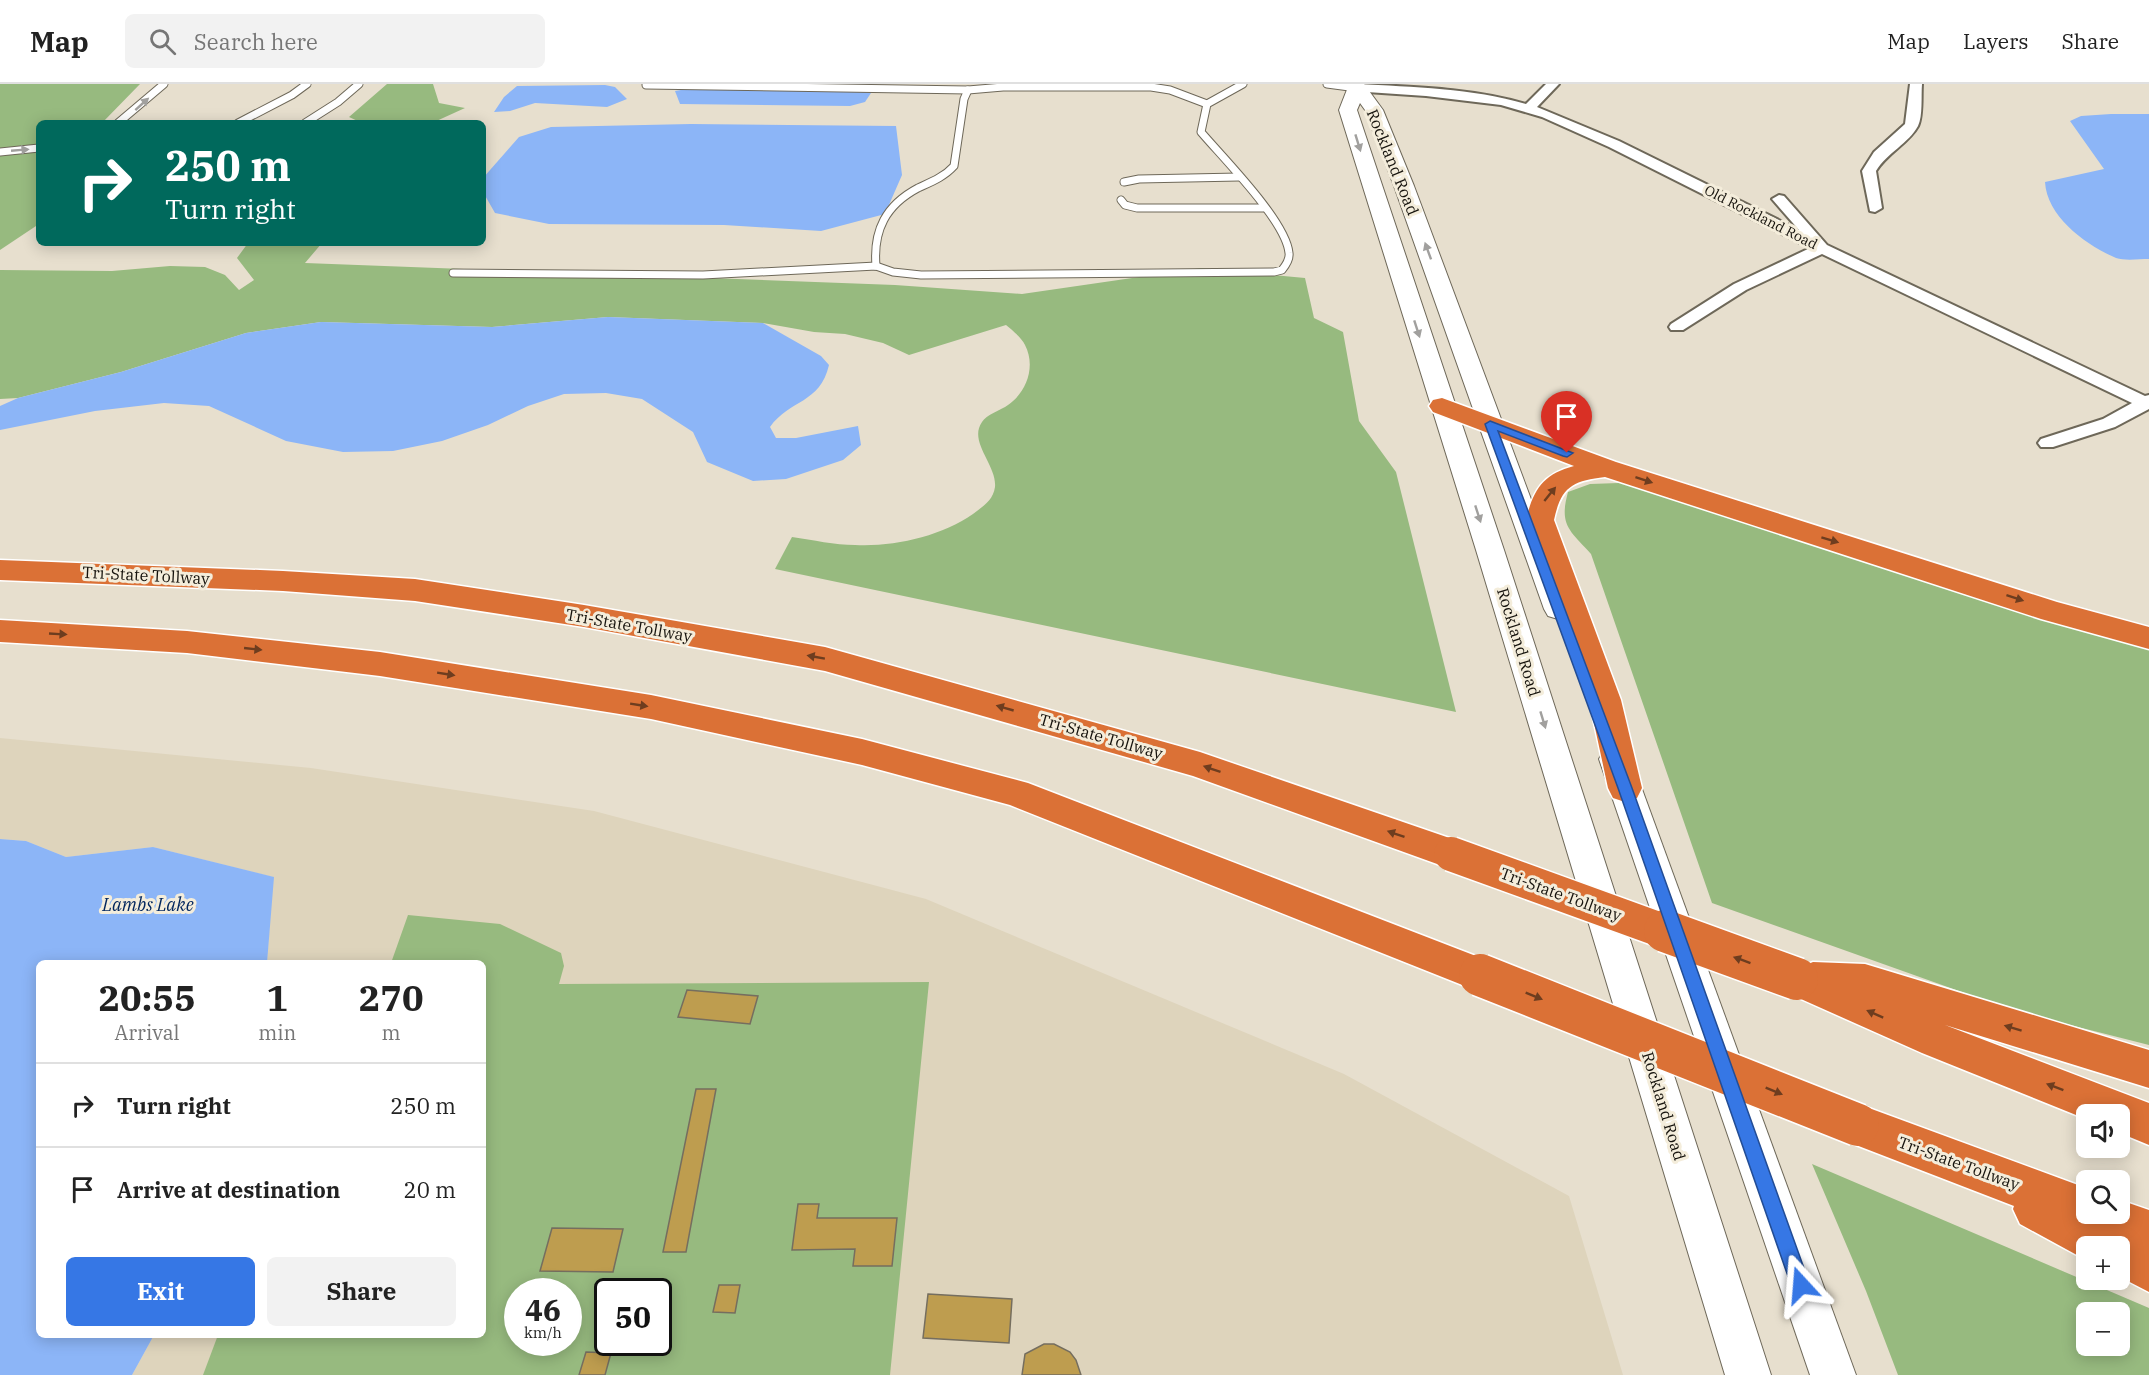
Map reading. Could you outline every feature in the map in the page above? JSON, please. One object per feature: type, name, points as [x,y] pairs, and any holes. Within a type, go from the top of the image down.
[{"type":"highway","points":[[1442,406],[1605,468],[2052,611],[2149,638]]},
{"type":"highway","points":[[1605,468],[1578,472],[1565,479],[1545,497],[1540,520],[1605,700],[1625,788]]},
{"type":"highway","name":"Tri-State Tollway","points":[[0,570],[283,581],[415,590],[584,616],[825,659],[1200,765],[1797,980],[1936,1040],[2149,1124]]},
{"type":"highway","name":"Tri-State Tollway","points":[[0,631],[187,642],[380,663],[651,707],[862,753],[1016,793],[1928,1153],[2076,1206]]},
{"type":"highway","points":[[1797,980],[1865,982],[2149,1070]]},
{"type":"highway","points":[[1928,1153],[2087,1236]]},
{"type":"highway","points":[[2126,1224],[2149,1232]]},
{"type":"highway","points":[[2130,1259],[2149,1269]]},
{"type":"main road","name":"Rockland Road","points":[[1346,85],[1348,110],[1494,562],[1748,1375]]},
{"type":"main road","name":"Rockland Road","points":[[1346,85],[1374,110],[1404,186],[1625,788],[1833,1375]]},
{"type":"street","points":[[1528,108],[1553,84]]},
{"type":"street","points":[[1875,208],[1869,171],[1879,155],[1912,125],[1916,84]]},
{"type":"street","name":"Old Rockland Road","points":[[1346,85],[1502,101],[1547,114],[1614,144],[1822,248],[2148,402]]},
{"type":"street","points":[[1677,327],[1740,287],[1822,248],[1779,199]]},
{"type":"street","points":[[2047,443],[2109,423],[2148,402]]},
{"type":"lane","points":[[122,120],[164,84]]},
{"type":"lane","points":[[244,120],[292,95],[307,84]]},
{"type":"lane","points":[[310,120],[338,102],[358,84]]},
{"type":"lane","points":[[453,273],[703,275],[876,266],[893,272],[921,275],[1274,272],[1282,270],[1287,263],[1289,252],[1278,225],[1201,132],[1207,104],[1243,84]]},
{"type":"lane","points":[[646,85],[968,90],[1003,87],[1151,87],[1170,90],[1207,104]]},
{"type":"lane","points":[[876,266],[873,246],[880,221],[895,203],[915,190],[947,175],[954,166],[964,99],[968,90]]},
{"type":"lane","points":[[0,152],[36,148]]},
{"type":"lane","points":[[1124,182],[1139,179],[1239,177]]},
{"type":"lane","points":[[1121,200],[1125,206],[1137,208],[1263,208]]},
{"type":"shaded area","points":[[0,738],[311,768],[594,811],[926,899],[1344,1074],[1569,1196],[1623,1375],[132,1375],[152,1338],[486,1338],[486,960],[267,960],[273,877],[153,847],[66,857],[26,841],[0,839]]},
{"type":"green space","points":[[0,84],[140,84],[105,120],[36,120],[36,226],[0,250]]},
{"type":"green space","points":[[387,84],[433,84],[439,103],[465,108],[439,120],[356,120],[349,117]]},
{"type":"green space","points":[[246,246],[319,246],[305,263],[895,285],[1022,294],[1201,268],[1305,278],[1314,318],[1343,332],[1359,421],[1396,472],[1456,712],[775,569],[792,537],[847,545],[901,542],[947,528],[973,514],[987,503],[995,487],[992,470],[980,446],[979,430],[984,419],[1015,400],[1025,386],[1030,361],[1025,345],[1006,325],[909,355],[883,343],[845,334],[814,332],[763,323],[608,317],[492,327],[321,322],[246,333],[121,372],[18,398],[0,399],[0,270],[112,271],[170,266],[205,267],[225,275],[239,290],[254,280],[237,258]]},
{"type":"green space","points":[[1648,482],[2149,645],[2149,1045],[2015,1011],[1712,903],[1591,554],[1572,533],[1566,520],[1568,492],[1590,484]]},
{"type":"green space","points":[[408,915],[500,924],[561,953],[564,966],[559,984],[929,982],[890,1375],[203,1375],[217,1338],[486,1338],[486,960],[392,960]]},
{"type":"green space","points":[[1812,1164],[2076,1277],[2076,1290],[2107,1290],[2149,1308],[2149,1375],[1898,1375],[1866,1291]]},
{"type":"water","points":[[605,85],[615,87],[627,99],[607,107],[535,103],[510,111],[494,112],[504,97],[517,86]]},
{"type":"water","points":[[693,88],[853,90],[871,93],[865,102],[850,106],[680,104],[675,91]]},
{"type":"water","points":[[2149,114],[2149,259],[2120,259],[2093,246],[2060,218],[2047,195],[2045,182],[2104,169],[2070,121],[2081,116]]},
{"type":"water","points":[[691,124],[896,126],[902,175],[885,214],[821,231],[724,225],[549,224],[495,213],[486,197],[486,175],[519,137],[551,127]]},
{"type":"water","points":[[608,317],[763,323],[821,356],[829,365],[819,387],[786,411],[770,427],[776,438],[796,438],[858,426],[861,445],[843,460],[786,479],[753,481],[707,462],[693,432],[642,399],[606,393],[564,394],[442,441],[393,451],[343,452],[286,441],[209,406],[164,403],[95,411],[0,430],[0,406],[18,398],[121,372],[246,333],[321,322],[492,327]]},
{"type":"water","name":"Lambs Lake","points":[[0,839],[26,841],[66,857],[153,847],[274,877],[267,960],[36,960],[36,1338],[152,1338],[132,1375],[0,1375]]},
{"type":"building","points":[[687,990],[758,996],[750,1024],[678,1017]]},
{"type":"building","points":[[696,1089],[716,1089],[686,1252],[663,1252]]},
{"type":"building","points":[[798,1204],[819,1204],[817,1218],[897,1218],[892,1266],[853,1266],[855,1249],[792,1250]]},
{"type":"building","points":[[552,1228],[623,1229],[613,1272],[540,1271]]},
{"type":"building","points":[[719,1285],[740,1285],[735,1313],[713,1312]]},
{"type":"building","points":[[928,1294],[1012,1299],[1009,1343],[923,1338]]},
{"type":"building","points":[[1044,1344],[1054,1344],[1070,1352],[1076,1360],[1081,1375],[1022,1375],[1025,1354]]},
{"type":"building","points":[[586,1352],[594,1352],[594,1356],[610,1356],[605,1375],[579,1375]]},
{"type":"route","points":[[1567,453],[1490,424],[1625,788],[1801,1285]]}]
